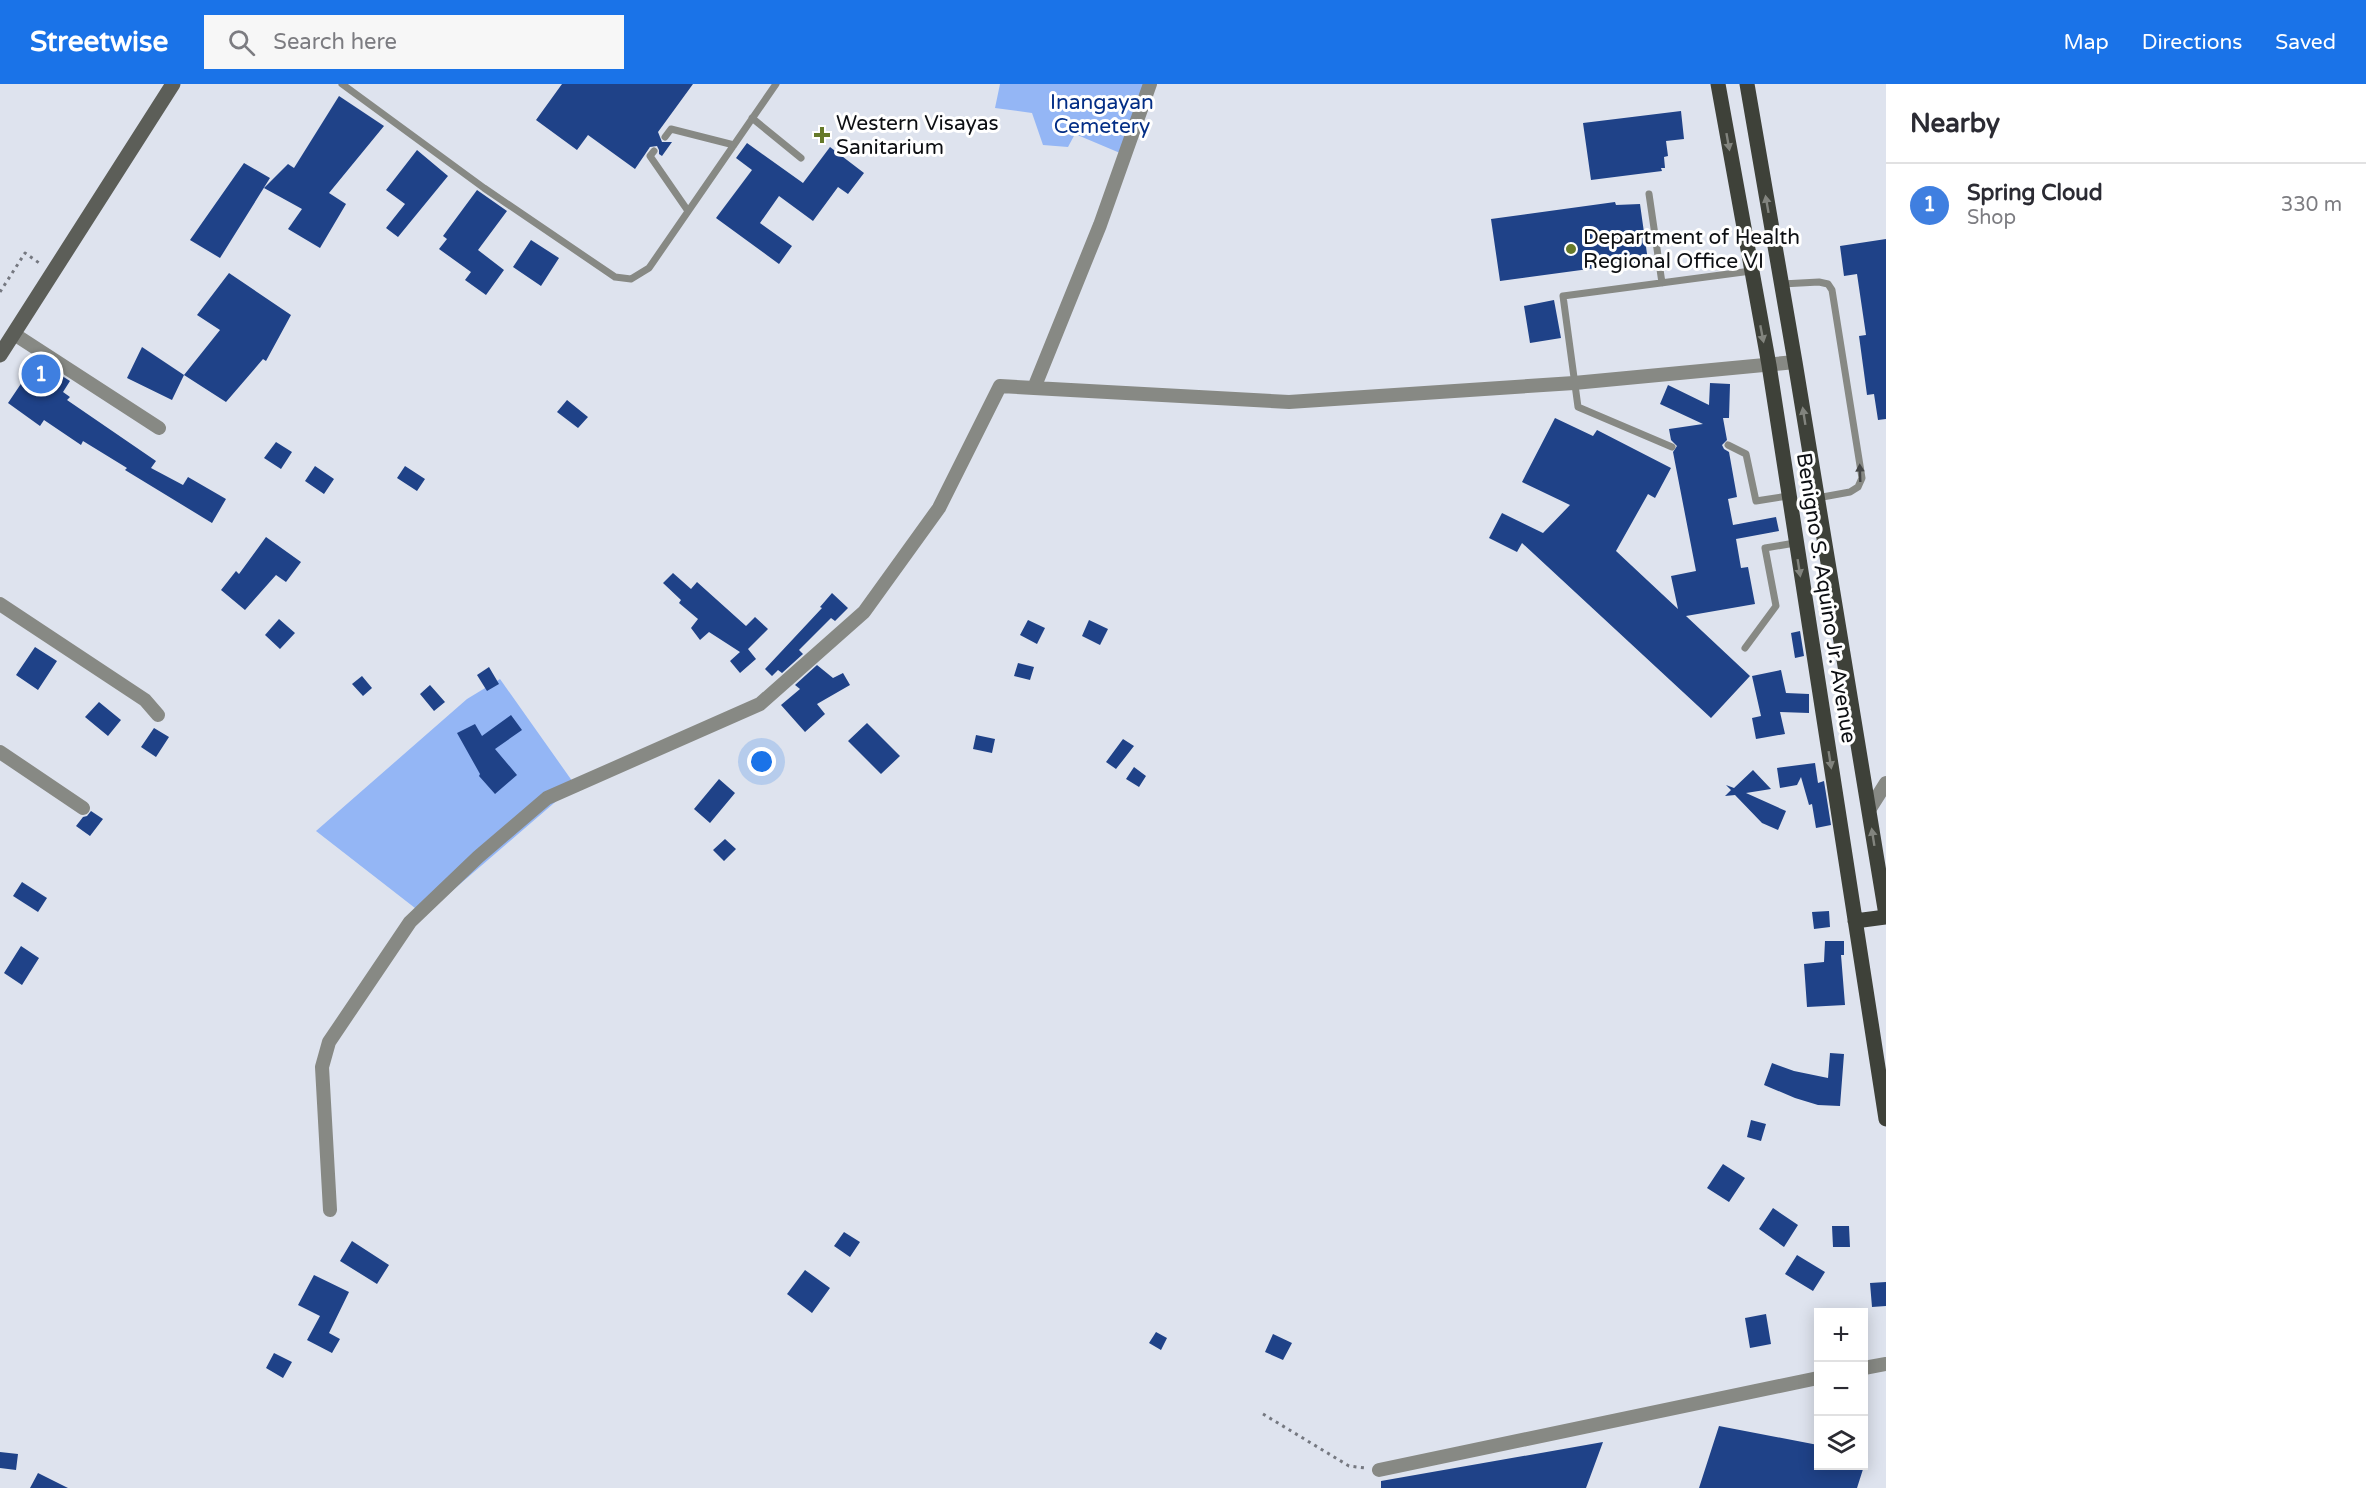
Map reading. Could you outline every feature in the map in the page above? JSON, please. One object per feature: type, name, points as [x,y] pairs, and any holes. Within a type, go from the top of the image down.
[{"type":"main road","points":[[0,355],[173,84]]},
{"type":"main road","name":"Benigno S. Aquino Jr. Avenue","points":[[1718,84],[1769,366],[1886,1119]]},
{"type":"main road","name":"Benigno S. Aquino Jr. Avenue","points":[[1747,84],[1886,916]]},
{"type":"main road","points":[[1855,921],[1886,916]]},
{"type":"street","points":[[1034,388],[1100,225],[1150,84]]},
{"type":"street","points":[[14,334],[159,428]]},
{"type":"street","points":[[330,1209],[322,1067],[329,1042],[410,922],[478,857],[547,798],[760,704],[864,612],[939,508],[1000,386],[1289,402],[1575,383],[1795,362]]},
{"type":"street","points":[[0,604],[145,700],[158,715]]},
{"type":"street","points":[[0,752],[83,808]]},
{"type":"street","points":[[1869,810],[1886,783]]},
{"type":"street","points":[[1868,1367],[1886,1364]]},
{"type":"street","points":[[1379,1470],[1814,1379]]},
{"type":"lane","points":[[342,84],[484,188],[615,277],[632,279],[649,268],[776,84]]},
{"type":"lane","points":[[752,118],[801,158]]},
{"type":"lane","points":[[665,137],[670,129],[734,145]]},
{"type":"lane","points":[[654,151],[650,156],[688,211]]},
{"type":"lane","points":[[1649,194],[1662,283]]},
{"type":"lane","points":[[1672,447],[1578,407],[1563,296],[1751,271]]},
{"type":"lane","points":[[1781,284],[1819,282],[1828,284],[1832,290],[1862,478],[1858,487],[1850,492],[1817,498]]},
{"type":"lane","points":[[1728,445],[1746,454],[1756,501],[1788,496]]},
{"type":"lane","points":[[1745,648],[1776,606],[1765,548],[1795,543]]},
{"type":"path","points":[[0,292],[26,253],[53,273]]},
{"type":"path","points":[[1263,1414],[1349,1466],[1379,1470]]},
{"type":"green space","name":"Inangayan Cemetery","points":[[1000,84],[1144,84],[1120,153],[1075,134],[1068,147],[1043,145],[1032,113],[995,108]]},
{"type":"green space","points":[[500,679],[575,785],[424,915],[316,831],[467,699]]},
{"type":"building","points":[[562,84],[693,84],[658,132],[662,142],[672,142],[662,156],[657,146],[650,147],[635,169],[588,135],[577,150],[536,120]]},
{"type":"building","points":[[339,96],[384,126],[329,193],[346,204],[320,248],[288,229],[302,209],[264,188],[288,164],[294,168]]},
{"type":"building","points":[[1681,111],[1684,139],[1666,141],[1668,156],[1664,157],[1665,168],[1661,168],[1662,171],[1591,180],[1583,123]]},
{"type":"building","points":[[747,143],[803,183],[830,147],[864,173],[848,194],[838,187],[813,221],[779,196],[760,223],[792,246],[779,264],[716,218],[752,170],[736,158]]},
{"type":"building","points":[[417,150],[448,176],[398,237],[386,228],[405,204],[386,190]]},
{"type":"building","points":[[244,163],[270,178],[220,258],[190,240]]},
{"type":"building","points":[[477,190],[507,211],[478,250],[504,270],[486,295],[465,280],[471,272],[439,249],[447,239],[443,236]]},
{"type":"building","name":"Department of Health Regional Office VI","points":[[1615,202],[1616,205],[1640,204],[1648,261],[1500,281],[1491,219]]},
{"type":"building","points":[[1886,239],[1886,419],[1878,420],[1874,394],[1867,395],[1859,336],[1866,335],[1857,274],[1844,276],[1840,246]]},
{"type":"building","points":[[531,240],[559,258],[541,286],[513,267]]},
{"type":"building","points":[[229,273],[291,315],[266,361],[263,359],[226,402],[184,375],[220,330],[197,315]]},
{"type":"building","points":[[1554,300],[1561,338],[1530,343],[1524,306]]},
{"type":"building","points":[[142,347],[184,375],[172,400],[127,378]]},
{"type":"building","points":[[37,360],[70,381],[63,392],[70,397],[67,400],[156,461],[151,468],[183,485],[188,477],[226,499],[212,523],[125,470],[127,468],[83,441],[81,445],[44,420],[40,426],[8,403]]},
{"type":"building","points":[[1710,383],[1730,384],[1729,418],[1723,418],[1727,440],[1722,445],[1729,452],[1737,497],[1728,499],[1733,525],[1776,517],[1779,531],[1736,539],[1741,568],[1748,567],[1755,604],[1686,616],[1750,676],[1711,718],[1522,543],[1517,552],[1489,538],[1502,513],[1543,533],[1570,505],[1522,482],[1555,418],[1593,436],[1597,430],[1671,468],[1655,498],[1648,494],[1616,551],[1678,609],[1671,576],[1696,571],[1673,452],[1677,446],[1671,440],[1669,429],[1703,424],[1660,404],[1668,385],[1709,405]]},
{"type":"building","points":[[567,400],[588,417],[578,428],[557,412]]},
{"type":"building","points":[[276,442],[292,452],[281,469],[264,458]]},
{"type":"building","points":[[315,466],[334,479],[324,494],[305,481]]},
{"type":"building","points":[[405,466],[425,479],[417,491],[397,478]]},
{"type":"building","points":[[266,537],[301,562],[286,582],[276,575],[245,610],[221,590],[236,571],[239,574]]},
{"type":"building","points":[[673,573],[691,589],[697,582],[746,626],[755,617],[768,629],[748,649],[756,659],[740,673],[730,661],[740,652],[709,632],[700,640],[691,628],[698,619],[679,603],[681,600],[663,583]]},
{"type":"building","points":[[832,593],[848,608],[835,621],[831,618],[799,650],[803,654],[782,673],[778,670],[772,676],[765,669],[822,608],[820,607]]},
{"type":"building","points":[[279,619],[295,633],[280,649],[265,635]]},
{"type":"building","points":[[1028,620],[1045,628],[1037,644],[1020,635]]},
{"type":"building","points":[[1089,620],[1108,629],[1100,645],[1082,636]]},
{"type":"building","points":[[1800,631],[1804,656],[1795,658],[1791,633]]},
{"type":"building","points":[[35,647],[57,661],[38,690],[16,675]]},
{"type":"building","points":[[1018,663],[1034,667],[1030,680],[1014,676]]},
{"type":"building","points":[[817,665],[833,678],[843,673],[850,685],[817,704],[825,714],[805,732],[781,705],[800,689],[795,685]]},
{"type":"building","points":[[489,667],[499,684],[487,691],[477,675]]},
{"type":"building","points":[[1781,670],[1786,693],[1809,694],[1809,713],[1780,712],[1785,734],[1756,739],[1752,718],[1761,716],[1752,676]]},
{"type":"building","points":[[362,676],[372,688],[363,696],[352,684]]},
{"type":"building","points":[[430,685],[445,702],[434,711],[420,694]]},
{"type":"building","points":[[99,702],[121,720],[108,736],[85,717]]},
{"type":"building","points":[[511,715],[522,730],[495,749],[517,775],[495,794],[479,776],[480,774],[457,733],[475,724],[482,736]]},
{"type":"building","points":[[867,723],[900,756],[881,774],[848,741]]},
{"type":"building","points":[[154,728],[169,737],[156,757],[141,747]]},
{"type":"building","points":[[976,735],[995,739],[992,753],[973,749]]},
{"type":"building","points":[[1123,739],[1134,746],[1116,769],[1106,762]]},
{"type":"building","points":[[1815,763],[1818,783],[1824,781],[1831,825],[1816,828],[1812,804],[1809,805],[1801,777],[1797,785],[1780,788],[1777,768]]},
{"type":"building","points":[[1134,767],[1146,776],[1139,787],[1126,779]]},
{"type":"building","points":[[1753,770],[1771,789],[1746,793],[1786,811],[1778,830],[1762,823],[1735,795],[1725,796],[1731,790],[1726,785],[1734,788]]},
{"type":"building","points":[[719,779],[735,793],[710,823],[694,809]]},
{"type":"building","points":[[91,811],[103,819],[90,836],[76,826]]},
{"type":"building","points":[[725,839],[736,849],[724,861],[713,850]]},
{"type":"building","points":[[22,882],[47,898],[38,912],[13,896]]},
{"type":"building","points":[[1829,911],[1830,927],[1814,929],[1812,912]]},
{"type":"building","points":[[1825,941],[1844,941],[1844,955],[1841,955],[1845,1005],[1807,1007],[1804,964],[1824,962]]},
{"type":"building","points":[[21,946],[39,958],[22,985],[4,973]]},
{"type":"building","points":[[1830,1053],[1844,1054],[1840,1106],[1818,1105],[1764,1085],[1772,1063],[1794,1071],[1828,1078]]},
{"type":"building","points":[[1751,1120],[1766,1124],[1761,1141],[1747,1137]]},
{"type":"building","points":[[1723,1164],[1745,1178],[1729,1202],[1707,1188]]},
{"type":"building","points":[[1773,1208],[1798,1225],[1784,1247],[1759,1229]]},
{"type":"building","points":[[1832,1226],[1849,1226],[1850,1247],[1833,1247]]},
{"type":"building","points":[[844,1232],[860,1242],[850,1257],[834,1246]]},
{"type":"building","points":[[352,1241],[389,1265],[377,1284],[340,1261]]},
{"type":"building","points":[[1797,1255],[1825,1272],[1813,1291],[1785,1274]]},
{"type":"building","points":[[805,1270],[830,1288],[812,1313],[787,1294]]},
{"type":"building","points":[[314,1275],[349,1292],[329,1333],[340,1339],[332,1353],[307,1340],[320,1316],[298,1305]]},
{"type":"building","points":[[1886,1282],[1886,1306],[1872,1307],[1870,1283]]},
{"type":"building","points":[[1766,1314],[1771,1344],[1750,1348],[1745,1318]]},
{"type":"building","points":[[1156,1332],[1167,1338],[1161,1350],[1149,1343]]},
{"type":"building","points":[[1273,1334],[1292,1343],[1283,1360],[1265,1352]]},
{"type":"building","points":[[274,1353],[292,1362],[283,1378],[266,1368]]},
{"type":"building","points":[[1719,1426],[1814,1444],[1814,1470],[1863,1470],[1857,1488],[1699,1488]]},
{"type":"building","points":[[1603,1442],[1586,1488],[1381,1488],[1381,1481]]},
{"type":"building","points":[[0,1452],[18,1454],[16,1470],[0,1468]]},
{"type":"building","points":[[38,1473],[68,1488],[30,1488]]},
{"type":"place","name":"Western Visayas Sanitarium","points":[[822,135]]},
{"type":"place","name":"Department of Health Regional Office VI","points":[[1571,249]]},
{"type":"place","name":"Spring Cloud","points":[[41,374]]}]
